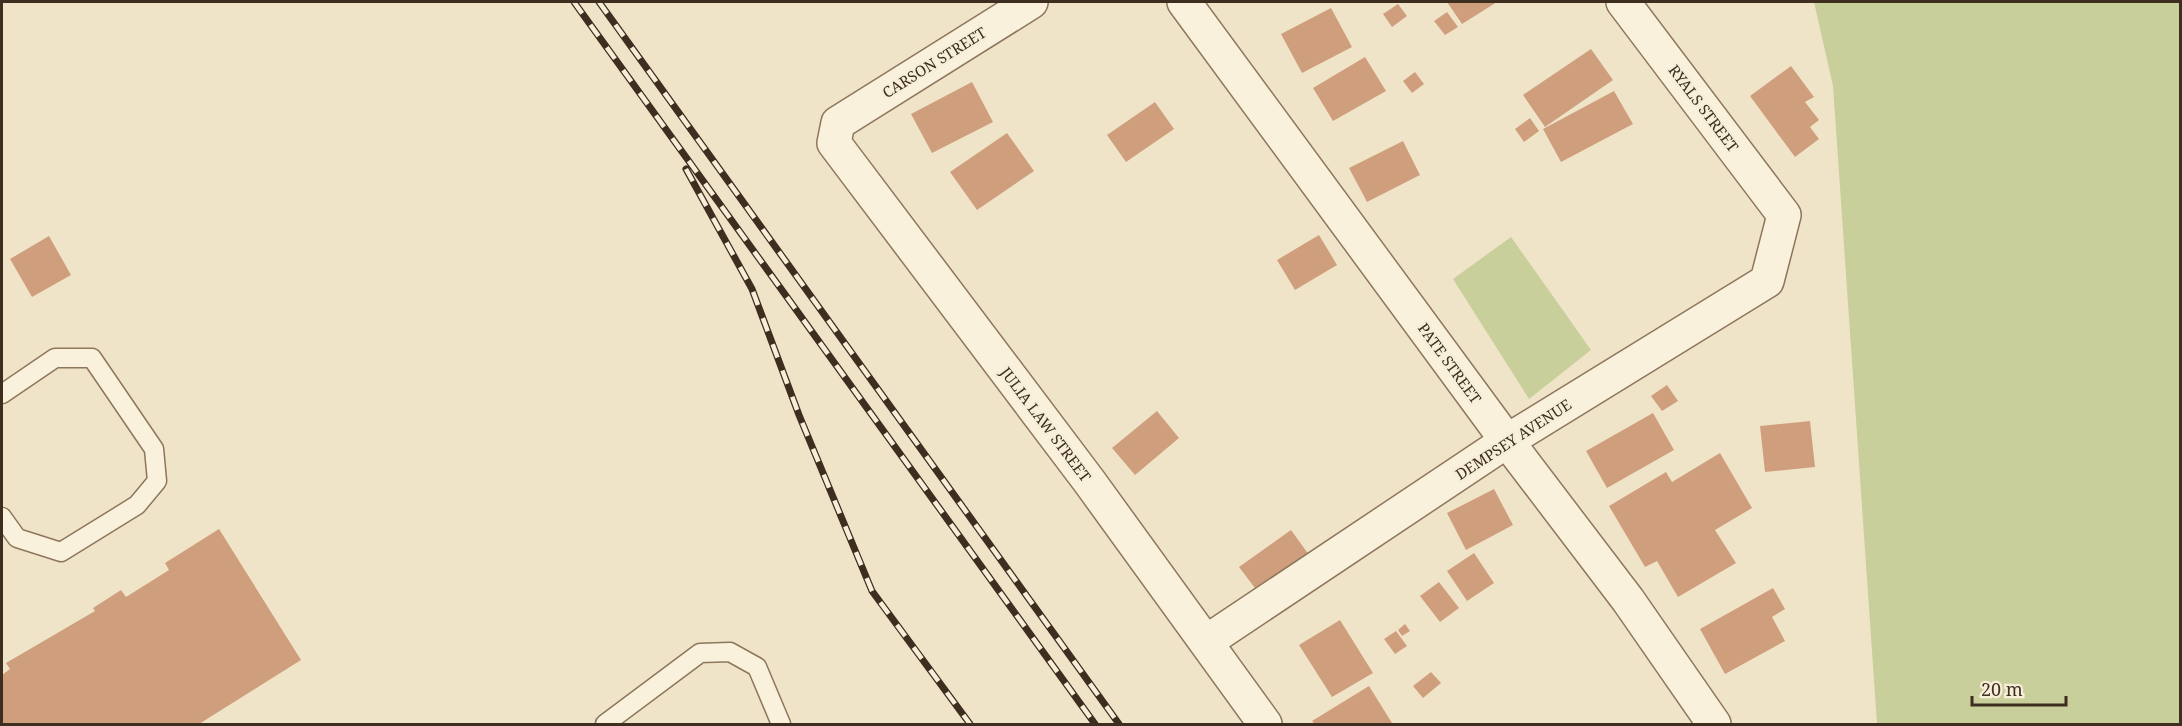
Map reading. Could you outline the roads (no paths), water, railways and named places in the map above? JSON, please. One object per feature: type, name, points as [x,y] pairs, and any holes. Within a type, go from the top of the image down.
[{"type":"street","name":"CARSON STREET","points":[[838,123],[1031,2]]},
{"type":"street","name":"PATE STREET","points":[[1184,2],[1507,441],[1628,600],[1714,724]]},
{"type":"street","name":"RYALS STREET","points":[[1623,2],[1784,215]]},
{"type":"street","name":"JULIA LAW STREET","points":[[838,123],[834,143],[1089,481],[1265,724]]},
{"type":"street","name":"DEMPSEY AVENUE","points":[[1206,642],[1507,441],[1767,281],[1784,215]]},
{"type":"lane","points":[[2,394],[56,358],[92,358],[154,449],[156,481],[137,505],[61,552],[17,538],[2,517]]},
{"type":"lane","points":[[605,724],[630,702],[700,653],[730,652],[757,666],[781,724]]},
{"type":"railway","points":[[574,2],[1095,724]]},
{"type":"railway","points":[[599,2],[1119,724]]},
{"type":"railway","points":[[686,169],[752,289],[799,415],[872,591],[970,724]]}]
